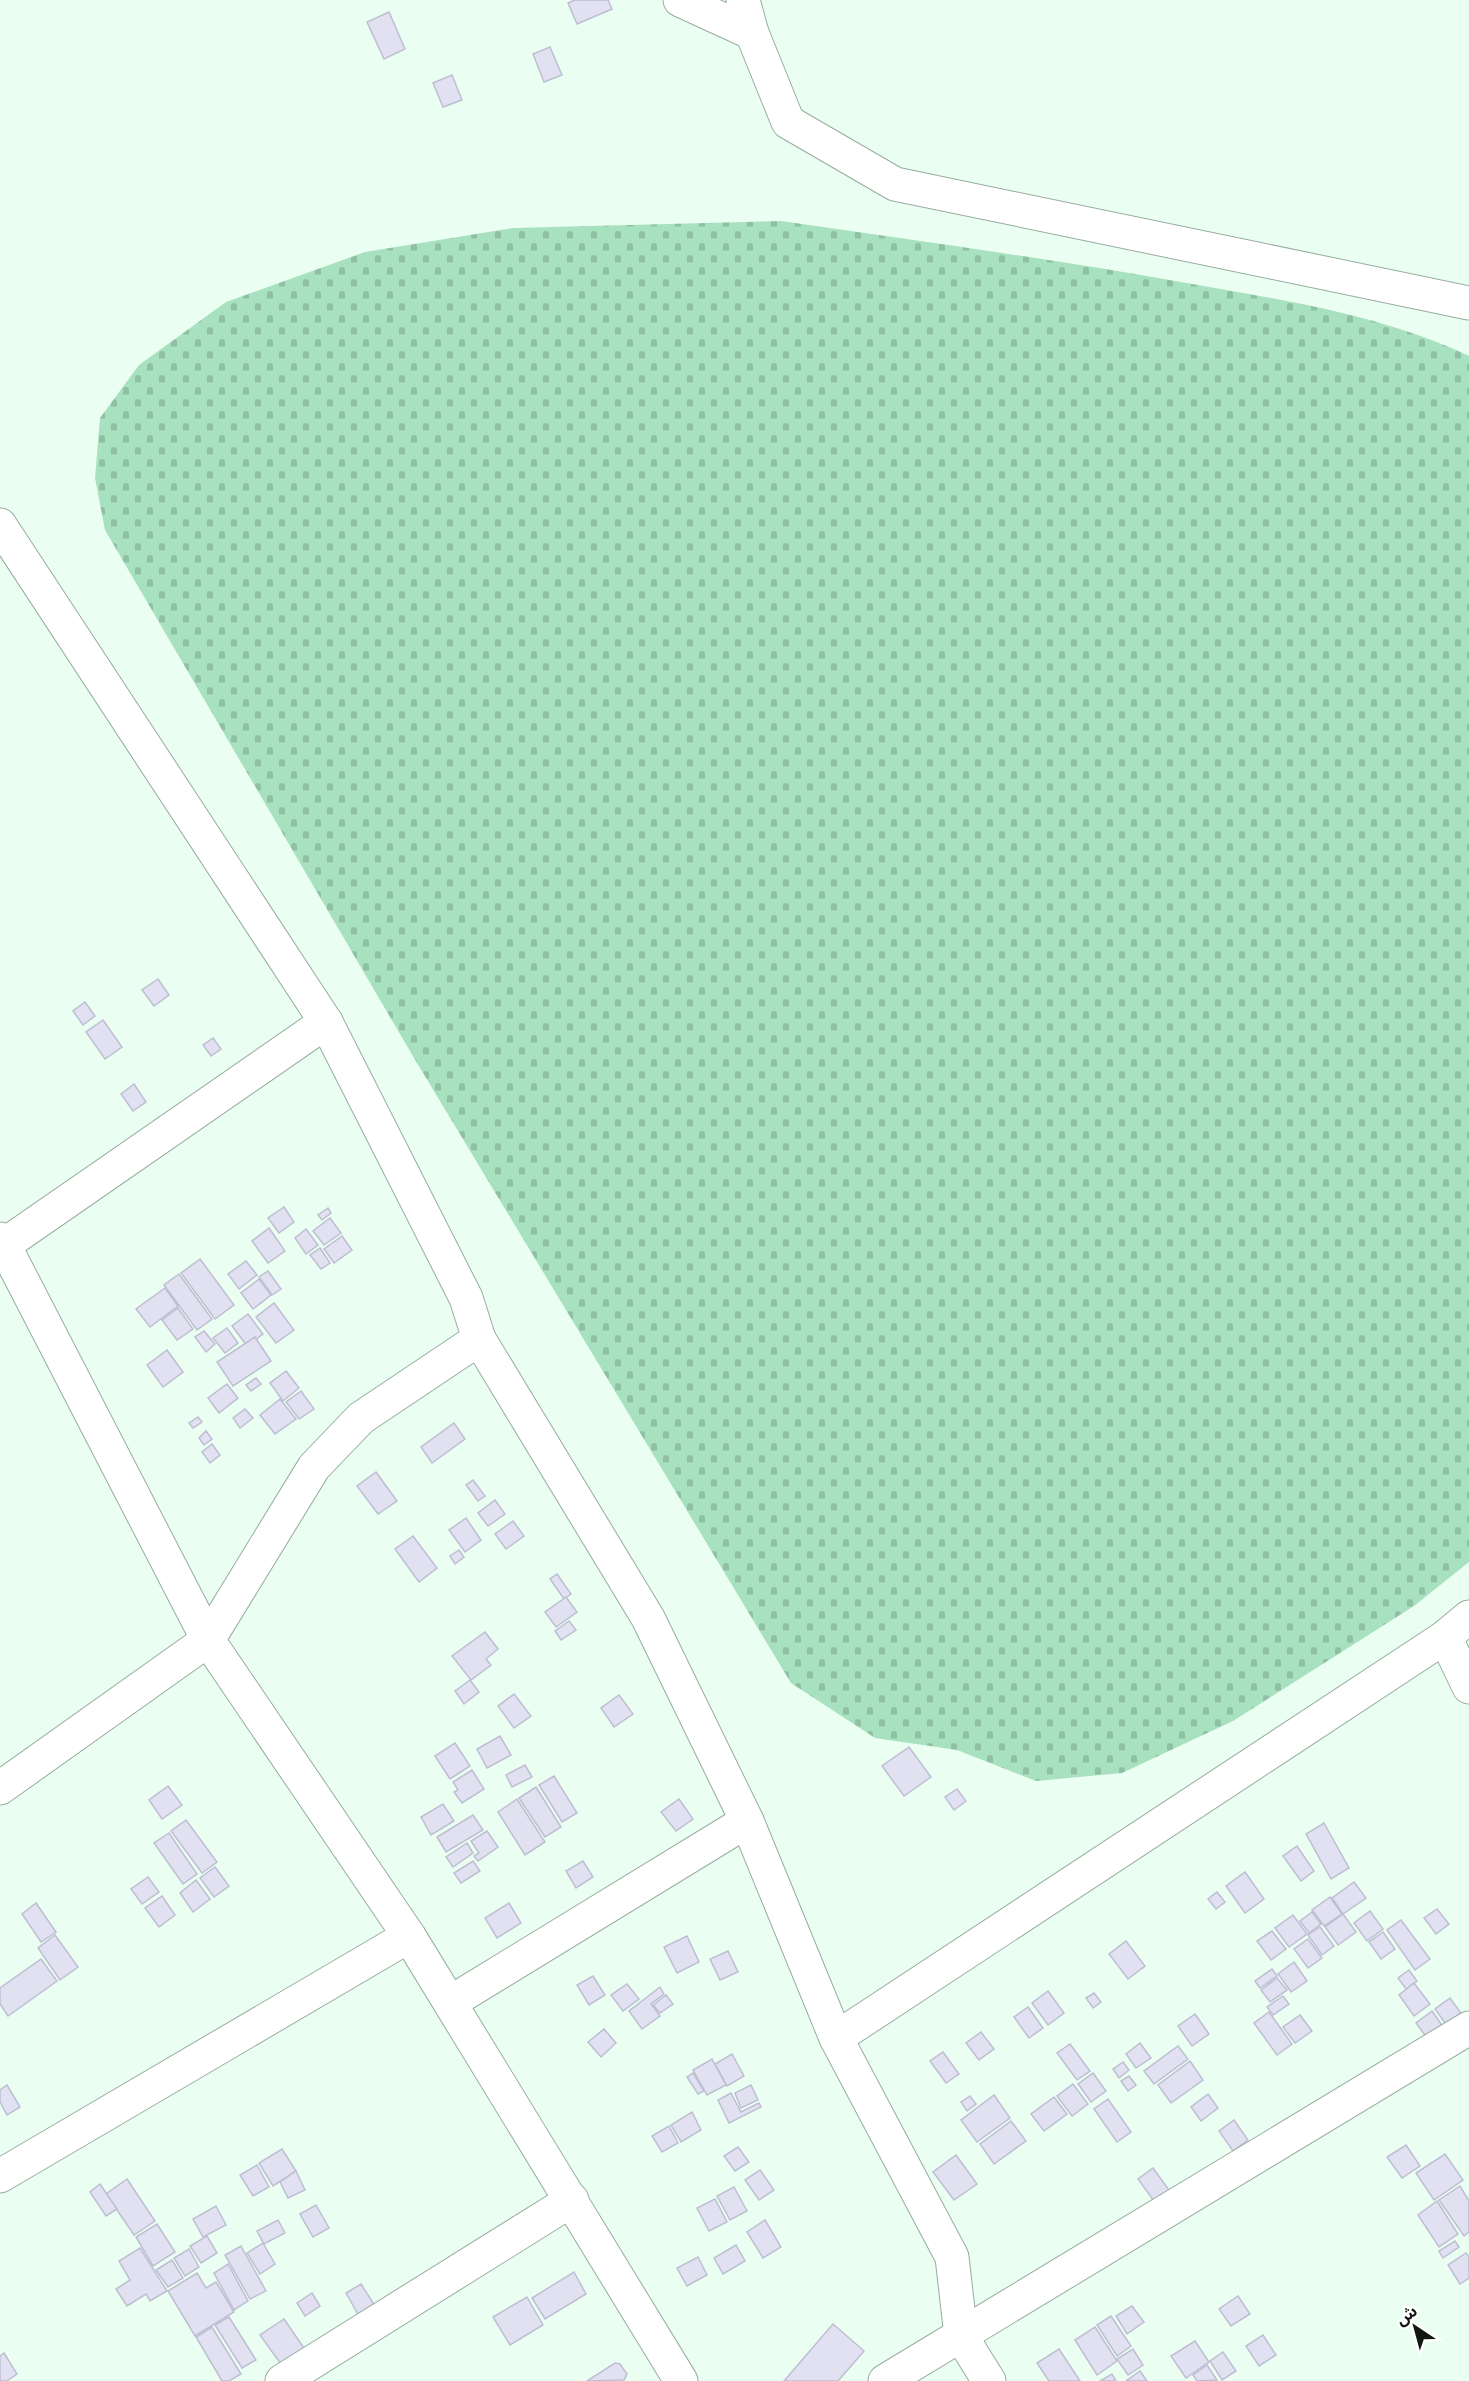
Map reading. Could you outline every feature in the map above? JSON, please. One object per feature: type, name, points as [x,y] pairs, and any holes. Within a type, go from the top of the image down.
[{"type":"street","points":[[680,0],[752,33]]},
{"type":"street","points":[[743,0],[752,33],[788,122],[894,184],[1469,303]]},
{"type":"street","points":[[0,525],[326,1022],[466,1298],[479,1338],[648,1618],[747,1821],[836,2038],[952,2257],[961,2336],[989,2381]]},
{"type":"street","points":[[326,1022],[1,1243],[208,1640],[409,1936],[681,2381]]},
{"type":"street","points":[[0,1788],[208,1640],[314,1467],[361,1418],[479,1338]]},
{"type":"street","points":[[836,2038],[1457,1627],[1469,1686]]},
{"type":"street","points":[[451,2002],[747,1821]]},
{"type":"street","points":[[0,2176],[409,1936]]},
{"type":"street","points":[[885,2381],[1469,2028]]},
{"type":"street","points":[[282,2381],[572,2200]]},
{"type":"green space","points":[[781,221],[1094,267],[1302,304],[1404,330],[1469,356],[1469,1562],[1414,1606],[1233,1721],[1122,1773],[1036,1781],[957,1750],[875,1738],[791,1683],[414,1058],[105,530],[95,478],[100,418],[139,365],[226,302],[365,252],[513,228]]},
{"type":"building","points":[[575,0],[608,0],[612,9],[577,24],[568,3]]},
{"type":"building","points":[[389,12],[405,49],[384,59],[367,22]]},
{"type":"building","points":[[550,47],[562,75],[544,82],[533,54]]},
{"type":"building","points":[[452,75],[462,100],[443,107],[433,83]]},
{"type":"building","points":[[158,979],[169,995],[154,1006],[142,990]]},
{"type":"building","points":[[85,1002],[95,1016],[83,1025],[73,1011]]},
{"type":"building","points":[[103,1020],[122,1047],[105,1059],[86,1032]]},
{"type":"building","points":[[213,1038],[221,1049],[211,1056],[203,1045]]},
{"type":"building","points":[[134,1084],[146,1102],[133,1111],[121,1094]]},
{"type":"building","points":[[284,1207],[294,1222],[279,1233],[268,1218]]},
{"type":"building","points":[[328,1208],[331,1213],[322,1220],[318,1215]]},
{"type":"building","points":[[330,1218],[341,1233],[324,1245],[313,1231]]},
{"type":"building","points":[[269,1228],[285,1251],[268,1263],[252,1241]]},
{"type":"building","points":[[306,1229],[318,1245],[306,1254],[295,1238]]},
{"type":"building","points":[[342,1236],[352,1250],[334,1263],[324,1249]]},
{"type":"building","points":[[320,1248],[330,1263],[321,1269],[310,1255]]},
{"type":"building","points":[[200,1259],[234,1305],[215,1319],[181,1273]]},
{"type":"building","points":[[246,1261],[257,1275],[239,1289],[228,1274]]},
{"type":"building","points":[[268,1271],[281,1289],[272,1295],[259,1277]]},
{"type":"building","points":[[179,1274],[212,1319],[197,1330],[164,1285]]},
{"type":"building","points":[[259,1279],[271,1295],[253,1309],[241,1293]]},
{"type":"building","points":[[165,1288],[178,1306],[150,1327],[136,1309]]},
{"type":"building","points":[[274,1303],[294,1330],[276,1343],[256,1317]]},
{"type":"building","points":[[178,1308],[193,1329],[177,1340],[162,1320]]},
{"type":"building","points":[[248,1314],[263,1334],[247,1346],[232,1326]]},
{"type":"building","points":[[227,1328],[238,1343],[225,1353],[213,1338]]},
{"type":"building","points":[[204,1331],[215,1344],[206,1352],[195,1337]]},
{"type":"building","points":[[255,1337],[271,1361],[233,1386],[217,1362]]},
{"type":"building","points":[[167,1350],[183,1372],[163,1387],[147,1365]]},
{"type":"building","points":[[286,1371],[299,1388],[283,1401],[270,1383]]},
{"type":"building","points":[[256,1378],[261,1384],[251,1391],[246,1385]]},
{"type":"building","points":[[227,1384],[238,1398],[219,1413],[208,1398]]},
{"type":"building","points":[[301,1391],[314,1409],[299,1419],[286,1402]]},
{"type":"building","points":[[280,1399],[296,1419],[275,1434],[260,1415]]},
{"type":"building","points":[[245,1409],[253,1418],[240,1428],[233,1418]]},
{"type":"building","points":[[198,1417],[202,1422],[193,1428],[189,1423]]},
{"type":"building","points":[[454,1423],[465,1439],[432,1463],[421,1447]]},
{"type":"building","points":[[206,1431],[212,1439],[204,1445],[199,1438]]},
{"type":"building","points":[[212,1444],[220,1455],[210,1463],[202,1452]]},
{"type":"building","points":[[376,1472],[397,1501],[378,1514],[357,1486]]},
{"type":"building","points":[[473,1480],[485,1496],[478,1501],[466,1485]]},
{"type":"building","points":[[495,1500],[505,1514],[488,1526],[478,1513]]},
{"type":"building","points":[[466,1518],[481,1540],[465,1552],[449,1530]]},
{"type":"building","points":[[513,1521],[524,1536],[506,1549],[495,1534]]},
{"type":"building","points":[[413,1536],[437,1568],[419,1582],[395,1549]]},
{"type":"building","points":[[459,1550],[464,1557],[455,1564],[450,1556]]},
{"type":"building","points":[[557,1574],[571,1594],[564,1599],[550,1579]]},
{"type":"building","points":[[566,1597],[577,1612],[556,1627],[545,1612]]},
{"type":"building","points":[[569,1621],[576,1630],[561,1640],[555,1631]]},
{"type":"building","points":[[485,1632],[498,1649],[486,1659],[491,1665],[471,1680],[452,1656]]},
{"type":"building","points":[[470,1680],[479,1692],[464,1704],[455,1691]]},
{"type":"building","points":[[514,1694],[531,1716],[514,1728],[498,1706]]},
{"type":"building","points":[[619,1695],[633,1714],[614,1727],[601,1708]]},
{"type":"building","points":[[500,1736],[511,1755],[487,1768],[477,1749]]},
{"type":"building","points":[[455,1743],[470,1766],[450,1779],[435,1756]]},
{"type":"building","points":[[909,1747],[931,1777],[904,1796],[882,1766]]},
{"type":"building","points":[[525,1765],[532,1777],[512,1787],[506,1775]]},
{"type":"building","points":[[472,1770],[484,1789],[462,1803],[454,1792],[458,1790],[453,1782]]},
{"type":"building","points":[[554,1776],[577,1813],[562,1822],[539,1785]]},
{"type":"building","points":[[168,1786],[182,1805],[162,1819],[149,1800]]},
{"type":"building","points":[[536,1787],[561,1827],[545,1837],[519,1798]]},
{"type":"building","points":[[957,1789],[966,1801],[954,1810],[945,1797]]},
{"type":"building","points":[[517,1799],[545,1842],[525,1855],[498,1812]]},
{"type":"building","points":[[679,1799],[693,1819],[676,1831],[661,1812]]},
{"type":"building","points":[[443,1804],[454,1821],[431,1835],[421,1817]]},
{"type":"building","points":[[473,1815],[483,1830],[446,1852],[437,1837]]},
{"type":"building","points":[[186,1820],[217,1862],[202,1873],[171,1831]]},
{"type":"building","points":[[1324,1823],[1349,1868],[1331,1879],[1306,1834]]},
{"type":"building","points":[[487,1831],[498,1847],[478,1861],[474,1856],[479,1853],[471,1841]]},
{"type":"building","points":[[169,1833],[197,1874],[183,1884],[154,1843]]},
{"type":"building","points":[[467,1843],[473,1853],[453,1867],[446,1857]]},
{"type":"building","points":[[1297,1846],[1314,1871],[1301,1881],[1283,1856]]},
{"type":"building","points":[[473,1861],[480,1871],[461,1883],[454,1873]]},
{"type":"building","points":[[583,1861],[593,1877],[576,1888],[566,1871]]},
{"type":"building","points":[[215,1867],[229,1886],[214,1897],[200,1878]]},
{"type":"building","points":[[1245,1872],[1264,1899],[1245,1913],[1226,1886]]},
{"type":"building","points":[[148,1877],[159,1892],[142,1904],[131,1889]]},
{"type":"building","points":[[196,1880],[210,1899],[193,1912],[180,1893]]},
{"type":"building","points":[[1354,1882],[1366,1898],[1343,1914],[1332,1898]]},
{"type":"building","points":[[1217,1892],[1225,1902],[1216,1909],[1208,1899]]},
{"type":"building","points":[[162,1896],[175,1915],[159,1927],[145,1908]]},
{"type":"building","points":[[1330,1897],[1342,1914],[1324,1926],[1312,1910]]},
{"type":"building","points":[[36,1903],[56,1932],[41,1942],[22,1914]]},
{"type":"building","points":[[509,1903],[521,1923],[497,1938],[485,1918]]},
{"type":"building","points":[[1437,1909],[1449,1924],[1436,1934],[1424,1918]]},
{"type":"building","points":[[1370,1911],[1383,1929],[1367,1941],[1354,1923]]},
{"type":"building","points":[[1312,1912],[1321,1924],[1309,1933],[1300,1921]]},
{"type":"building","points":[[1343,1914],[1356,1932],[1338,1945],[1325,1927]]},
{"type":"building","points":[[1293,1915],[1307,1934],[1289,1947],[1275,1928]]},
{"type":"building","points":[[1401,1920],[1430,1959],[1415,1970],[1387,1930]]},
{"type":"building","points":[[1320,1927],[1334,1946],[1322,1955],[1308,1935]]},
{"type":"building","points":[[1272,1931],[1286,1949],[1271,1960],[1257,1941]]},
{"type":"building","points":[[1383,1932],[1395,1949],[1381,1959],[1369,1942]]},
{"type":"building","points":[[55,1935],[78,1967],[60,1980],[38,1948]]},
{"type":"building","points":[[687,1936],[699,1962],[677,1973],[664,1947]]},
{"type":"building","points":[[1308,1939],[1322,1958],[1308,1968],[1294,1949]]},
{"type":"building","points":[[1126,1941],[1145,1966],[1128,1979],[1109,1954]]},
{"type":"building","points":[[728,1951],[738,1972],[720,1980],[710,1959]]},
{"type":"building","points":[[41,1959],[57,1981],[8,2016],[0,2004],[0,1988]]},
{"type":"building","points":[[1294,1962],[1307,1981],[1291,1992],[1278,1974]]},
{"type":"building","points":[[1272,1969],[1277,1976],[1260,1988],[1255,1981]]},
{"type":"building","points":[[1409,1970],[1417,1981],[1406,1989],[1398,1978]]},
{"type":"building","points":[[593,1976],[605,1995],[589,2005],[577,1985]]},
{"type":"building","points":[[1277,1978],[1287,1990],[1270,2002],[1261,1990]]},
{"type":"building","points":[[1414,1983],[1430,2004],[1414,2016],[1399,1995]]},
{"type":"building","points":[[627,1984],[639,1999],[623,2011],[611,1995]]},
{"type":"building","points":[[660,1987],[664,1994],[651,2004],[660,2016],[642,2029],[629,2011]]},
{"type":"building","points":[[1048,1991],[1064,2013],[1048,2025],[1032,2003]]},
{"type":"building","points":[[1094,1993],[1101,2002],[1093,2008],[1086,1998]]},
{"type":"building","points":[[666,1995],[673,2004],[660,2013],[653,2005]]},
{"type":"building","points":[[1283,1996],[1289,2004],[1273,2015],[1267,2007]]},
{"type":"building","points":[[1450,1998],[1463,2016],[1448,2027],[1435,2009]]},
{"type":"building","points":[[1028,2007],[1043,2028],[1029,2038],[1014,2017]]},
{"type":"building","points":[[1432,2011],[1446,2031],[1430,2042],[1416,2023]]},
{"type":"building","points":[[1269,2012],[1292,2044],[1277,2055],[1254,2023]]},
{"type":"building","points":[[1195,2014],[1209,2034],[1192,2046],[1178,2026]]},
{"type":"building","points":[[1300,2015],[1312,2031],[1295,2043],[1283,2027]]},
{"type":"building","points":[[604,2029],[616,2043],[601,2057],[588,2042]]},
{"type":"building","points":[[981,2032],[994,2049],[979,2060],[966,2043]]},
{"type":"building","points":[[1140,2043],[1151,2058],[1136,2068],[1126,2054]]},
{"type":"building","points":[[1070,2044],[1090,2071],[1077,2080],[1057,2053]]},
{"type":"building","points":[[1178,2046],[1188,2059],[1154,2084],[1144,2071]]},
{"type":"building","points":[[943,2052],[959,2074],[946,2083],[930,2061]]},
{"type":"building","points":[[732,2054],[744,2076],[727,2086],[715,2064]]},
{"type":"building","points":[[712,2059],[726,2085],[707,2095],[693,2070]]},
{"type":"building","points":[[1190,2061],[1203,2080],[1171,2103],[1158,2085]]},
{"type":"building","points":[[1123,2062],[1129,2070],[1119,2078],[1113,2069]]},
{"type":"building","points":[[693,2073],[704,2091],[698,2094],[687,2077]]},
{"type":"building","points":[[1093,2073],[1106,2091],[1091,2102],[1078,2084]]},
{"type":"building","points":[[1129,2076],[1136,2085],[1128,2091],[1121,2081]]},
{"type":"building","points":[[1073,2084],[1088,2104],[1072,2116],[1057,2096]]},
{"type":"building","points":[[7,2085],[20,2107],[7,2115],[0,2102],[0,2090]]},
{"type":"building","points":[[751,2085],[758,2100],[741,2108],[735,2093]]},
{"type":"building","points":[[731,2093],[741,2112],[759,2103],[761,2107],[729,2123],[718,2100]]},
{"type":"building","points":[[1208,2094],[1218,2108],[1201,2121],[1191,2107]]},
{"type":"building","points":[[994,2095],[1010,2118],[977,2142],[961,2120]]},
{"type":"building","points":[[970,2096],[976,2104],[967,2111],[961,2102]]},
{"type":"building","points":[[1054,2097],[1067,2114],[1044,2131],[1031,2114]]},
{"type":"building","points":[[1108,2099],[1131,2132],[1117,2142],[1094,2109]]},
{"type":"building","points":[[692,2112],[701,2130],[681,2142],[671,2125]]},
{"type":"building","points":[[1234,2120],[1248,2140],[1233,2151],[1219,2131]]},
{"type":"building","points":[[1011,2121],[1026,2141],[994,2164],[980,2144]]},
{"type":"building","points":[[669,2126],[678,2143],[662,2152],[652,2136]]},
{"type":"building","points":[[1406,2145],[1420,2166],[1402,2178],[1387,2157]]},
{"type":"building","points":[[738,2147],[749,2162],[735,2171],[724,2156]]},
{"type":"building","points":[[282,2149],[296,2171],[273,2186],[259,2163]]},
{"type":"building","points":[[1445,2154],[1463,2180],[1434,2200],[1416,2173]]},
{"type":"building","points":[[956,2155],[977,2184],[954,2200],[933,2172]]},
{"type":"building","points":[[257,2165],[269,2187],[253,2196],[240,2175]]},
{"type":"building","points":[[1153,2168],[1169,2190],[1154,2201],[1138,2179]]},
{"type":"building","points":[[760,2170],[774,2190],[759,2200],[745,2180]]},
{"type":"building","points":[[296,2171],[305,2190],[288,2198],[280,2182]]},
{"type":"building","points":[[127,2179],[155,2221],[134,2235],[106,2194]]},
{"type":"building","points":[[100,2184],[117,2209],[106,2216],[90,2192]]},
{"type":"building","points":[[1460,2186],[1469,2201],[1469,2232],[1464,2236],[1439,2200]]},
{"type":"building","points":[[734,2187],[747,2211],[730,2220],[717,2196]]},
{"type":"building","points":[[715,2199],[727,2222],[709,2231],[697,2208]]},
{"type":"building","points":[[1437,2201],[1458,2234],[1439,2247],[1418,2215]]},
{"type":"building","points":[[316,2205],[329,2228],[313,2237],[300,2214]]},
{"type":"building","points":[[216,2206],[226,2225],[203,2237],[193,2219]]},
{"type":"building","points":[[278,2220],[285,2233],[264,2244],[257,2231]]},
{"type":"building","points":[[765,2220],[781,2247],[763,2258],[747,2232]]},
{"type":"building","points":[[157,2224],[175,2252],[153,2266],[136,2237]]},
{"type":"building","points":[[207,2236],[217,2253],[201,2263],[190,2246]]},
{"type":"building","points":[[1455,2241],[1459,2247],[1443,2258],[1439,2251]]},
{"type":"building","points":[[263,2243],[275,2264],[260,2274],[247,2253]]},
{"type":"building","points":[[736,2245],[745,2261],[723,2274],[714,2258]]},
{"type":"building","points":[[241,2246],[266,2291],[250,2299],[225,2255]]},
{"type":"building","points":[[140,2248],[167,2291],[150,2301],[146,2294],[127,2306],[116,2289],[130,2280],[119,2261]]},
{"type":"building","points":[[189,2249],[199,2267],[185,2276],[174,2258]]},
{"type":"building","points":[[1466,2253],[1469,2257],[1469,2278],[1460,2284],[1448,2265]]},
{"type":"building","points":[[698,2257],[707,2275],[687,2286],[677,2268]]},
{"type":"building","points":[[172,2260],[183,2278],[168,2287],[156,2270]]},
{"type":"building","points":[[228,2264],[248,2301],[234,2310],[214,2273]]},
{"type":"building","points":[[574,2272],[586,2294],[545,2319],[532,2298]]},
{"type":"building","points":[[197,2273],[206,2288],[216,2282],[234,2312],[195,2336],[168,2291]]},
{"type":"building","points":[[361,2284],[375,2306],[359,2316],[346,2293]]},
{"type":"building","points":[[312,2293],[320,2306],[305,2316],[297,2303]]},
{"type":"building","points":[[1238,2296],[1250,2314],[1231,2326],[1219,2309]]},
{"type":"building","points":[[527,2297],[543,2325],[510,2345],[493,2317]]},
{"type":"building","points":[[1132,2306],[1144,2322],[1127,2334],[1116,2316]]},
{"type":"building","points":[[1111,2316],[1131,2346],[1117,2356],[1097,2325]]},
{"type":"building","points":[[229,2317],[256,2360],[242,2368],[215,2325]]},
{"type":"building","points":[[284,2319],[306,2351],[283,2367],[260,2335]]},
{"type":"building","points":[[833,2324],[864,2351],[838,2381],[784,2381]]},
{"type":"building","points":[[212,2327],[241,2374],[229,2381],[222,2381],[196,2337]]},
{"type":"building","points":[[1095,2327],[1117,2361],[1097,2375],[1075,2340]]},
{"type":"building","points":[[1263,2335],[1276,2355],[1259,2366],[1246,2346]]},
{"type":"building","points":[[1195,2341],[1209,2362],[1186,2378],[1171,2356]]},
{"type":"building","points":[[1059,2349],[1080,2381],[1049,2381],[1037,2363]]},
{"type":"building","points":[[1133,2349],[1143,2365],[1128,2375],[1117,2359]]},
{"type":"building","points":[[1223,2352],[1236,2371],[1222,2380],[1210,2361]]},
{"type":"building","points":[[4,2353],[17,2374],[7,2381],[0,2381],[0,2356]]},
{"type":"building","points":[[615,2363],[620,2364],[627,2374],[624,2380],[587,2381]]},
{"type":"building","points":[[1207,2365],[1217,2380],[1197,2381],[1193,2375]]},
{"type":"building","points":[[1140,2371],[1147,2381],[1126,2381]]},
{"type":"building","points":[[1112,2374],[1116,2381],[1100,2381]]}]
